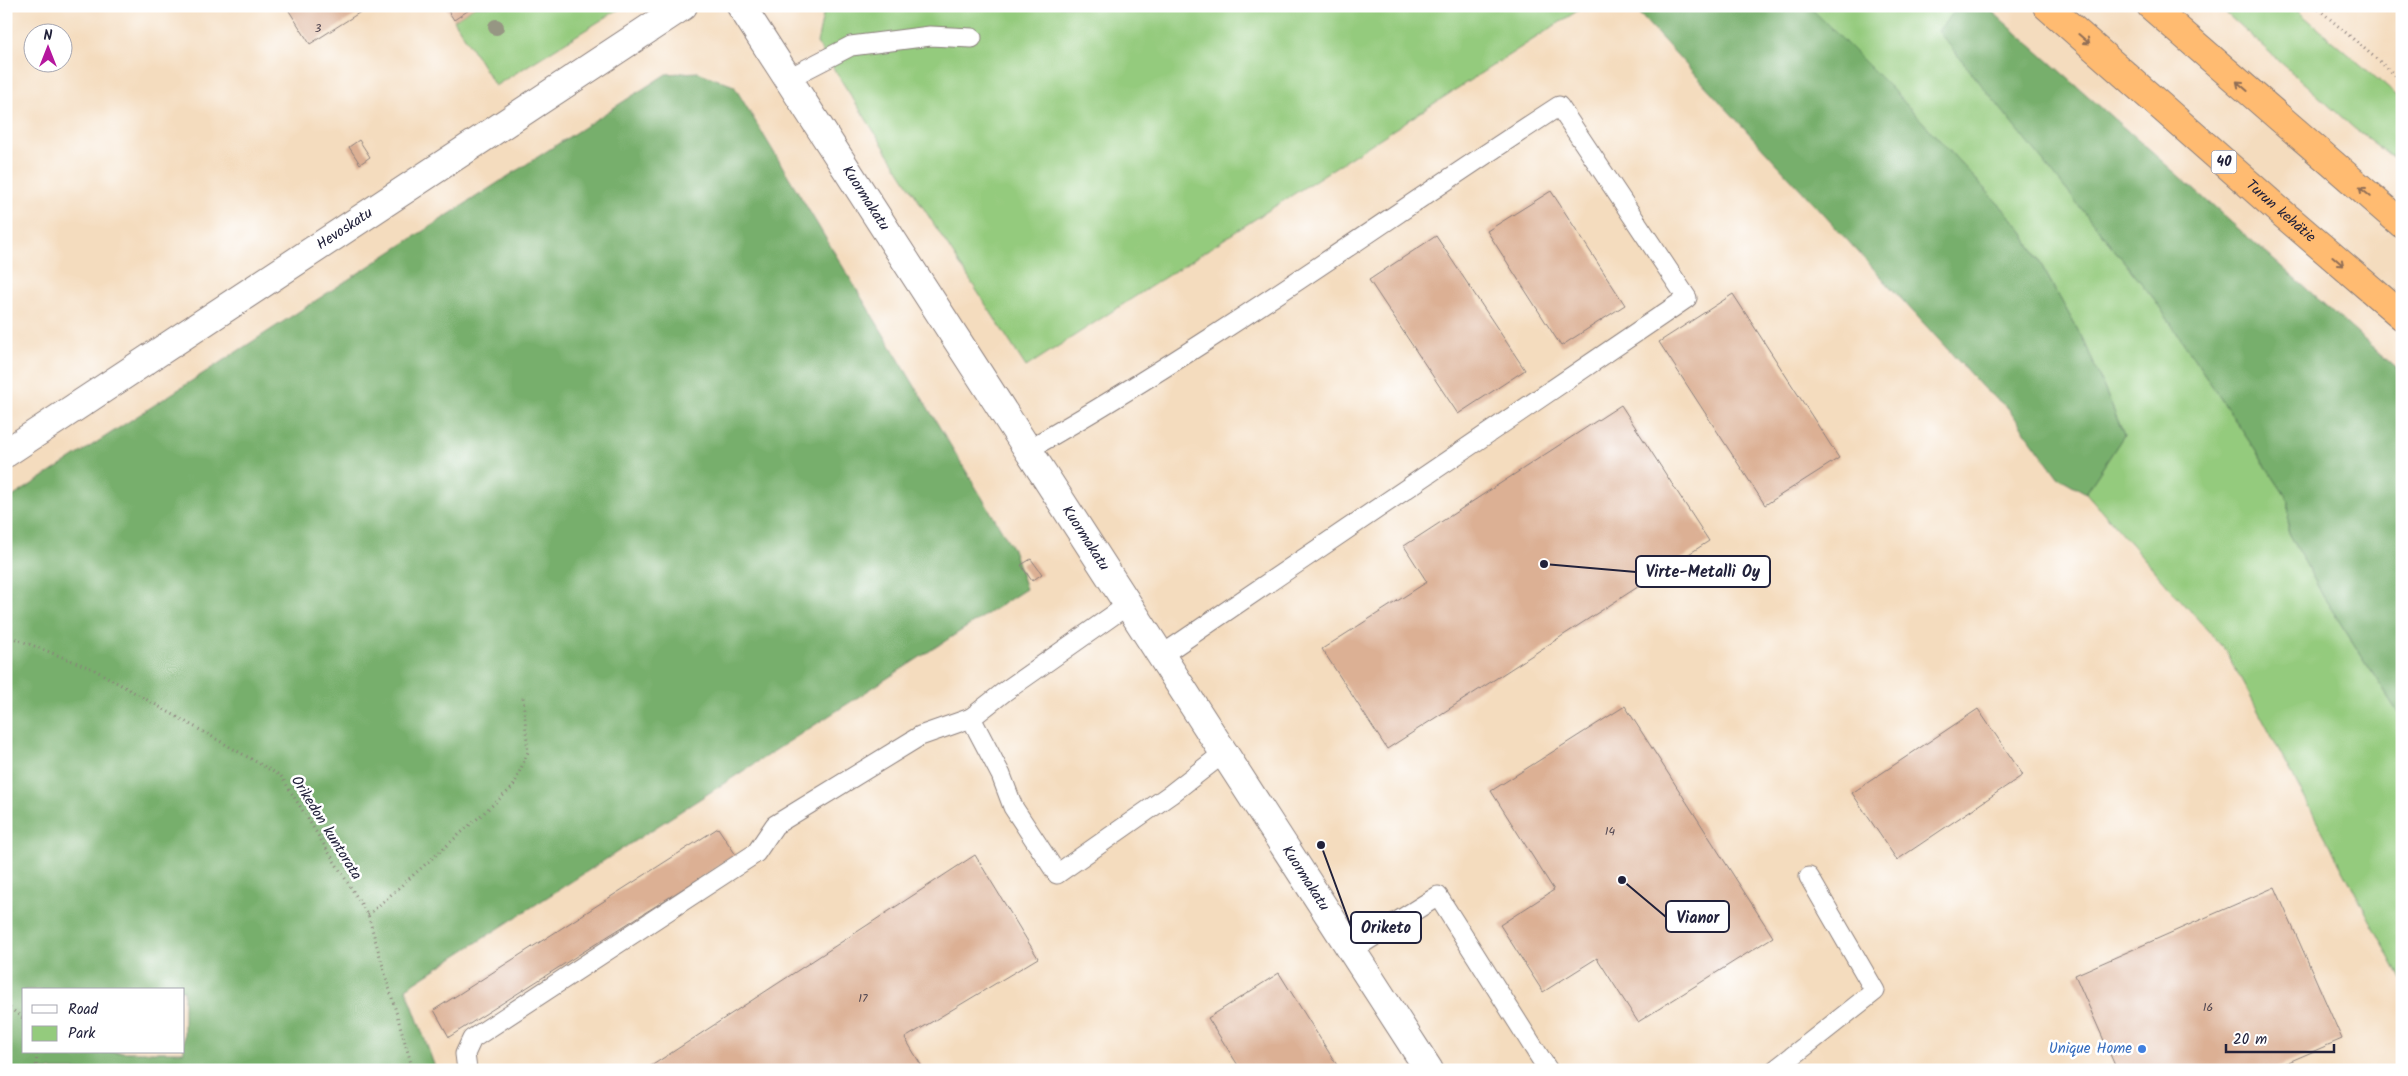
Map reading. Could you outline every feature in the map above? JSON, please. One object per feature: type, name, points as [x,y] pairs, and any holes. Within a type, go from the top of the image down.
[{"type":"highway","name":"Turun kehätie","points":[[2047,6],[2402,316]]},
{"type":"highway","points":[[2151,6],[2402,224]]},
{"type":"street","name":"Hevoskatu","points":[[6,453],[683,6]]},
{"type":"street","name":"Kuormakatu","points":[[742,6],[1429,1070]]},
{"type":"lane","points":[[788,78],[851,46],[930,36],[972,38]]},
{"type":"lane","points":[[1028,449],[1089,415],[1213,338],[1559,106],[1687,298],[1162,655]]},
{"type":"lane","points":[[467,1070],[465,1054],[472,1039],[756,853],[775,825],[920,736],[970,718],[1129,604]]},
{"type":"lane","points":[[970,718],[1001,775],[1014,807],[1057,874],[1172,794],[1225,752]]},
{"type":"lane","points":[[1775,1070],[1875,991],[1809,877]]},
{"type":"lane","points":[[1352,950],[1438,896],[1548,1070]]},
{"type":"path","points":[[2314,6],[2402,80]]},
{"type":"path","name":"Orikedon kuntorata","points":[[6,635],[93,669],[281,776],[368,915],[413,1070]]},
{"type":"path","points":[[368,915],[513,787],[528,752],[523,697]]},
{"type":"path","points":[[6,1004],[22,1017]]},
{"type":"path","points":[[36,1070],[37,1054]]},
{"type":"green space","points":[[475,6],[624,6],[495,86],[454,20]]},
{"type":"green space","points":[[825,6],[1585,6],[1026,367],[817,43]]},
{"type":"green space","points":[[1632,6],[1809,6],[1892,89],[2020,227],[2085,343],[2124,435],[2086,493],[2058,477],[2008,408],[1985,390]]},
{"type":"green space","points":[[1809,6],[1959,6],[1939,31],[2155,300],[2289,501],[2288,531],[2323,596],[2402,719],[2402,980],[2226,651],[2086,493],[2124,435],[2085,343],[2020,227],[1892,89]]},
{"type":"green space","points":[[1959,6],[1986,6],[2402,373],[2402,719],[2323,596],[2288,531],[2289,501],[2155,300],[1938,31]]},
{"type":"green space","points":[[2218,6],[2292,6],[2402,100],[2402,164],[2355,129]]},
{"type":"green space","points":[[698,72],[734,86],[1013,549],[1026,589],[406,988],[436,1070],[6,1070],[6,501],[666,74]]},
{"type":"building","points":[[286,6],[359,6],[362,11],[310,44]]},
{"type":"building","points":[[445,6],[475,6],[454,20]]},
{"type":"building","points":[[359,140],[370,157],[360,164],[349,147]]},
{"type":"building","points":[[1551,191],[1625,305],[1561,346],[1487,231]]},
{"type":"building","points":[[1436,236],[1525,370],[1458,414],[1369,280]]},
{"type":"building","points":[[1733,294],[1839,458],[1765,505],[1659,342]]},
{"type":"building","points":[[1621,405],[1709,541],[1387,749],[1322,649],[1427,582],[1404,546]]},
{"type":"building","points":[[1031,559],[1042,574],[1032,581],[1021,565]]},
{"type":"building","points":[[1625,706],[1773,937],[1638,1022],[1597,958],[1543,992],[1500,925],[1554,890],[1491,791]]},
{"type":"building","points":[[1978,709],[2023,775],[1897,860],[1852,793]]},
{"type":"building","points":[[718,828],[736,855],[449,1037],[434,1010]]},
{"type":"building","points":[[975,855],[1038,958],[905,1038],[924,1070],[645,1070]]},
{"type":"building","points":[[2275,887],[2342,1039],[2270,1070],[2117,1070],[2075,975]]},
{"type":"building","points":[[1279,973],[1340,1070],[1241,1070],[1208,1018]]},
{"type":"place","name":"Virte-Metalli Oy","points":[[1544,564]]},
{"type":"place","name":"Oriketo","points":[[1321,845]]},
{"type":"place","name":"Vianor","points":[[1622,880]]},
{"type":"place","name":"Unique Home","points":[[2142,1049]]}]
